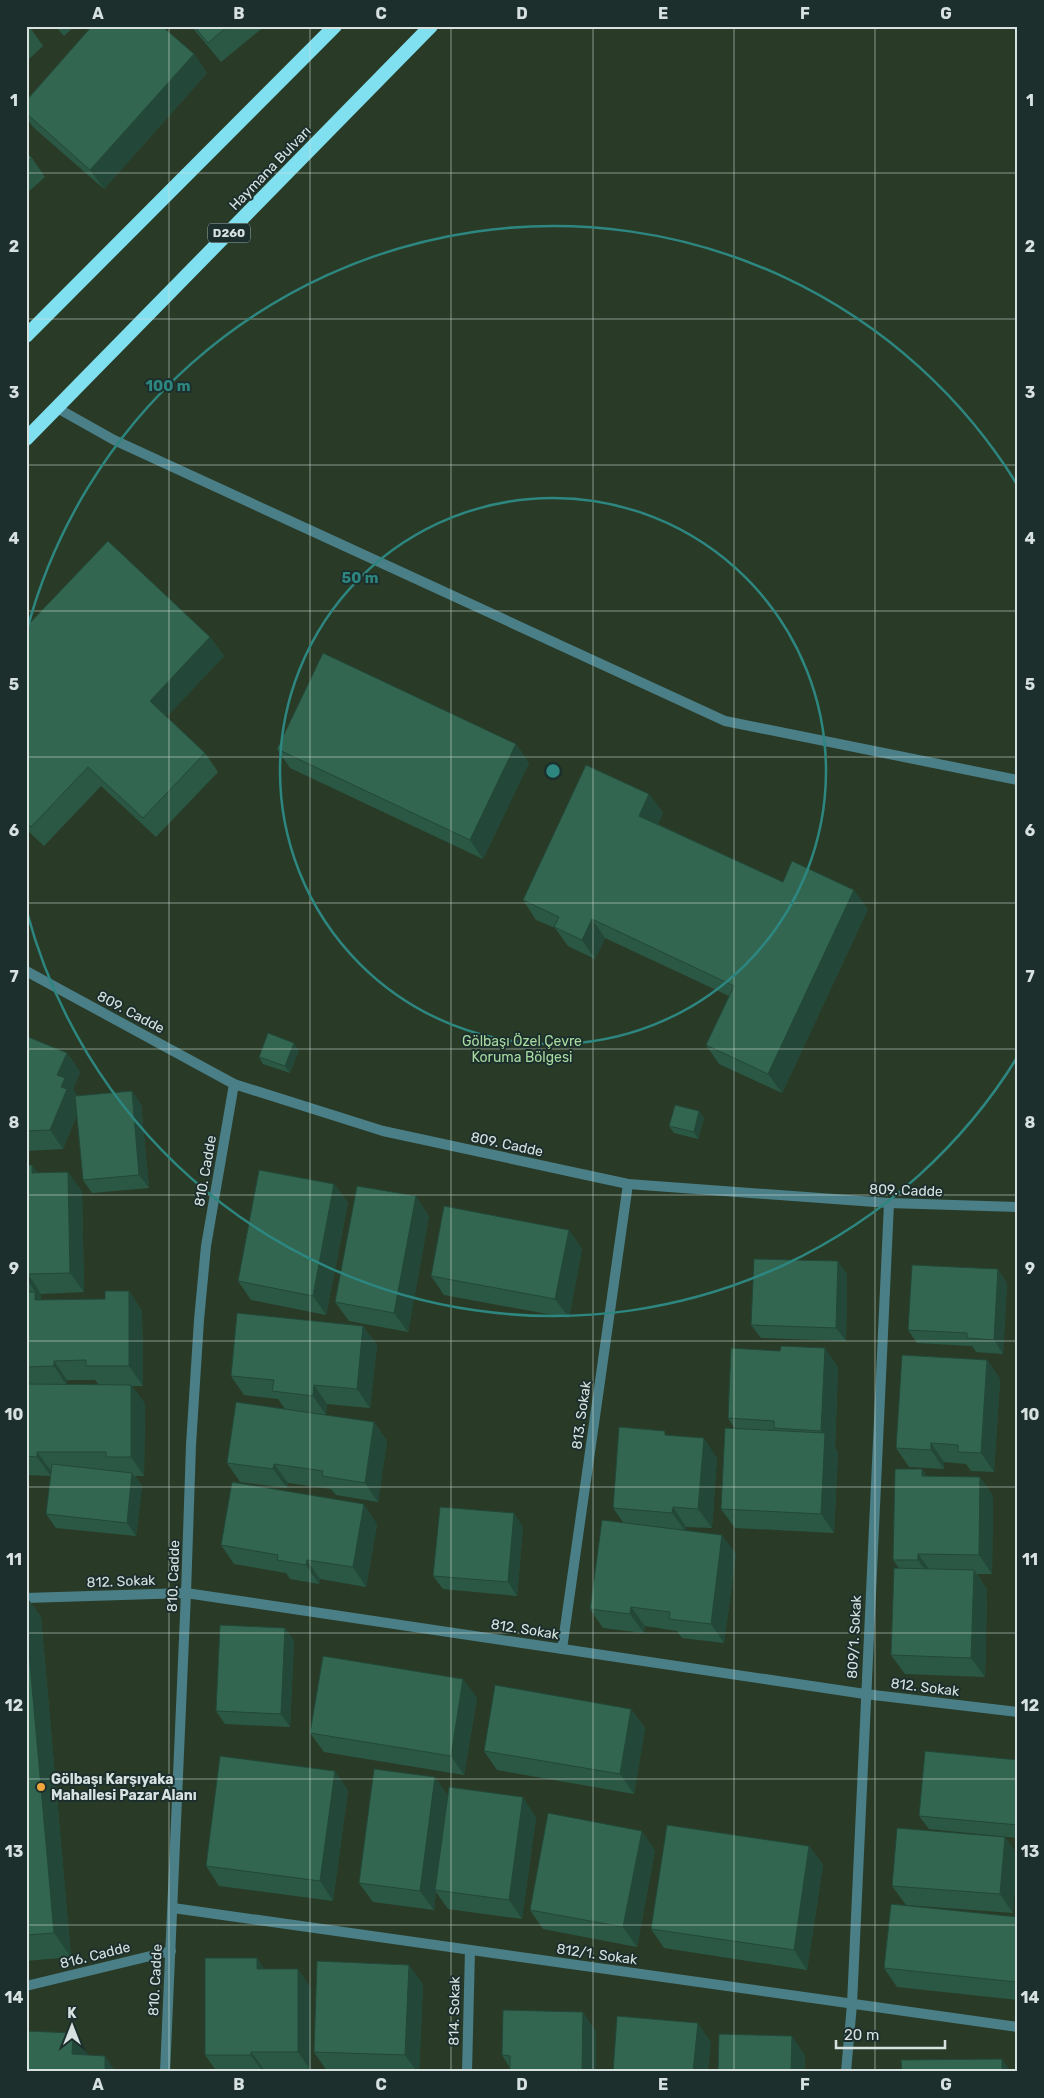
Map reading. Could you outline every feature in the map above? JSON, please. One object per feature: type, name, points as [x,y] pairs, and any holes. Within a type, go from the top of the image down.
[{"type":"highway","points":[[26,336],[335,26]]},
{"type":"highway","name":"Haymana Bulvarı","points":[[26,440],[431,26]]},
{"type":"street","points":[[57,408],[114,440],[725,721],[1018,780]]},
{"type":"street","name":"809. Cadde","points":[[26,971],[234,1084],[383,1131],[628,1184],[889,1204],[1018,1207]]},
{"type":"street","name":"810. Cadde","points":[[165,2072],[191,1445],[205,1264],[234,1084]]},
{"type":"street","name":"813. Sokak","points":[[562,1649],[628,1184]]},
{"type":"street","name":"809/1. Sokak","points":[[846,2072],[852,2004],[889,1204]]},
{"type":"street","name":"812. Sokak","points":[[26,1598],[186,1593],[865,1694],[1018,1712]]},
{"type":"street","name":"812/1. Sokak","points":[[173,1908],[1018,2027]]},
{"type":"street","name":"814. Sokak","points":[[467,2072],[470,1950]]},
{"type":"street","name":"816. Cadde","points":[[26,1986],[170,1951]]},
{"type":"green space","name":"Gölbaşı Özel Çevre Koruma Bölgesi","points":[[26,26],[1018,26],[1018,2072],[26,2072]]},
{"type":"building","points":[[92,26],[162,26],[194,54],[90,170],[26,113],[26,101]]},
{"type":"building","points":[[194,26],[228,26],[208,43]]},
{"type":"building","points":[[26,152],[32,158],[26,163]]},
{"type":"building","points":[[108,541],[210,637],[150,701],[205,753],[143,818],[88,767],[31,827],[26,823],[26,627]]},
{"type":"building","points":[[323,653],[516,744],[470,840],[277,749]]},
{"type":"building","points":[[586,765],[649,794],[639,816],[783,882],[792,861],[854,890],[768,1074],[706,1045],[734,986],[592,919],[582,940],[554,927],[559,917],[523,900]]},
{"type":"building","points":[[268,1033],[294,1043],[285,1066],[259,1057]]},
{"type":"building","points":[[26,1036],[67,1053],[57,1075],[65,1078],[61,1087],[67,1089],[50,1130],[26,1131]]},
{"type":"building","points":[[132,1091],[139,1175],[83,1180],[75,1096]]},
{"type":"building","points":[[675,1105],[699,1111],[694,1132],[669,1126]]},
{"type":"building","points":[[26,1165],[32,1165],[32,1173],[68,1172],[70,1273],[28,1274],[28,1281],[26,1281]]},
{"type":"building","points":[[259,1170],[334,1184],[313,1296],[238,1281]]},
{"type":"building","points":[[357,1186],[416,1196],[394,1313],[335,1302]]},
{"type":"building","points":[[444,1206],[569,1230],[555,1299],[431,1276]]},
{"type":"building","points":[[754,1259],[838,1261],[836,1328],[751,1325]]},
{"type":"building","points":[[912,1265],[998,1269],[994,1340],[967,1338],[967,1333],[908,1330]]},
{"type":"building","points":[[105,1291],[129,1291],[129,1366],[86,1366],[86,1360],[54,1361],[54,1366],[26,1367],[26,1292],[35,1292],[35,1300],[105,1299]]},
{"type":"building","points":[[237,1313],[363,1326],[357,1389],[314,1385],[313,1396],[272,1391],[274,1380],[231,1376]]},
{"type":"building","points":[[781,1346],[825,1348],[821,1431],[774,1428],[774,1421],[728,1418],[731,1348],[780,1351]]},
{"type":"building","points":[[902,1355],[987,1360],[981,1453],[958,1452],[958,1445],[931,1443],[931,1450],[896,1448]]},
{"type":"building","points":[[26,1384],[131,1385],[131,1457],[106,1457],[106,1452],[37,1452],[37,1457],[26,1456]]},
{"type":"building","points":[[236,1402],[374,1422],[365,1483],[322,1476],[323,1471],[274,1464],[273,1469],[227,1463]]},
{"type":"building","points":[[619,1427],[665,1431],[665,1435],[704,1438],[698,1509],[673,1507],[672,1513],[613,1508]]},
{"type":"building","points":[[725,1428],[825,1433],[821,1514],[721,1509]]},
{"type":"building","points":[[52,1464],[132,1473],[127,1523],[46,1514]]},
{"type":"building","points":[[895,1469],[922,1469],[922,1476],[980,1477],[979,1555],[918,1554],[918,1560],[893,1560]]},
{"type":"building","points":[[232,1482],[364,1504],[353,1567],[307,1560],[306,1565],[277,1560],[278,1555],[221,1545]]},
{"type":"building","points":[[440,1507],[514,1513],[508,1582],[433,1576]]},
{"type":"building","points":[[602,1520],[722,1535],[711,1624],[669,1619],[670,1612],[631,1607],[630,1614],[590,1609]]},
{"type":"building","points":[[894,1568],[974,1570],[971,1658],[891,1655]]},
{"type":"building","points":[[26,1619],[54,1933],[26,1935]]},
{"type":"building","points":[[220,1625],[285,1628],[281,1714],[216,1711]]},
{"type":"building","points":[[323,1656],[463,1679],[451,1756],[310,1733]]},
{"type":"building","points":[[495,1685],[631,1709],[620,1774],[484,1751]]},
{"type":"building","points":[[925,1751],[1018,1760],[1018,1825],[919,1816]]},
{"type":"building","points":[[220,1756],[335,1771],[320,1881],[206,1866]]},
{"type":"building","points":[[374,1769],[435,1777],[420,1891],[359,1883]]},
{"type":"building","points":[[449,1787],[523,1797],[509,1900],[435,1890]]},
{"type":"building","points":[[548,1813],[642,1831],[623,1927],[530,1910]]},
{"type":"building","points":[[667,1825],[809,1846],[794,1950],[651,1929]]},
{"type":"building","points":[[897,1828],[1005,1837],[1000,1894],[892,1886]]},
{"type":"building","points":[[891,1904],[1018,1917],[1018,1970],[1016,1982],[884,1968]]},
{"type":"building","points":[[205,1958],[257,1958],[257,1969],[298,1969],[298,2052],[251,2052],[251,2055],[205,2055]]},
{"type":"building","points":[[317,1961],[409,1965],[405,2055],[314,2052]]},
{"type":"building","points":[[503,2010],[583,2012],[582,2072],[510,2072],[510,2056],[502,2055]]},
{"type":"building","points":[[617,2016],[698,2023],[693,2072],[613,2072]]},
{"type":"building","points":[[26,2031],[73,2033],[72,2054],[105,2056],[105,2072],[26,2072]]},
{"type":"building","points":[[719,2034],[792,2036],[791,2072],[718,2072]]},
{"type":"building","points":[[1002,2059],[1002,2072],[902,2072],[901,2060]]},
{"type":"place","name":"Gölbaşı Karşıyaka Mahallesi Pazar Alanı","points":[[41,1787]]}]
